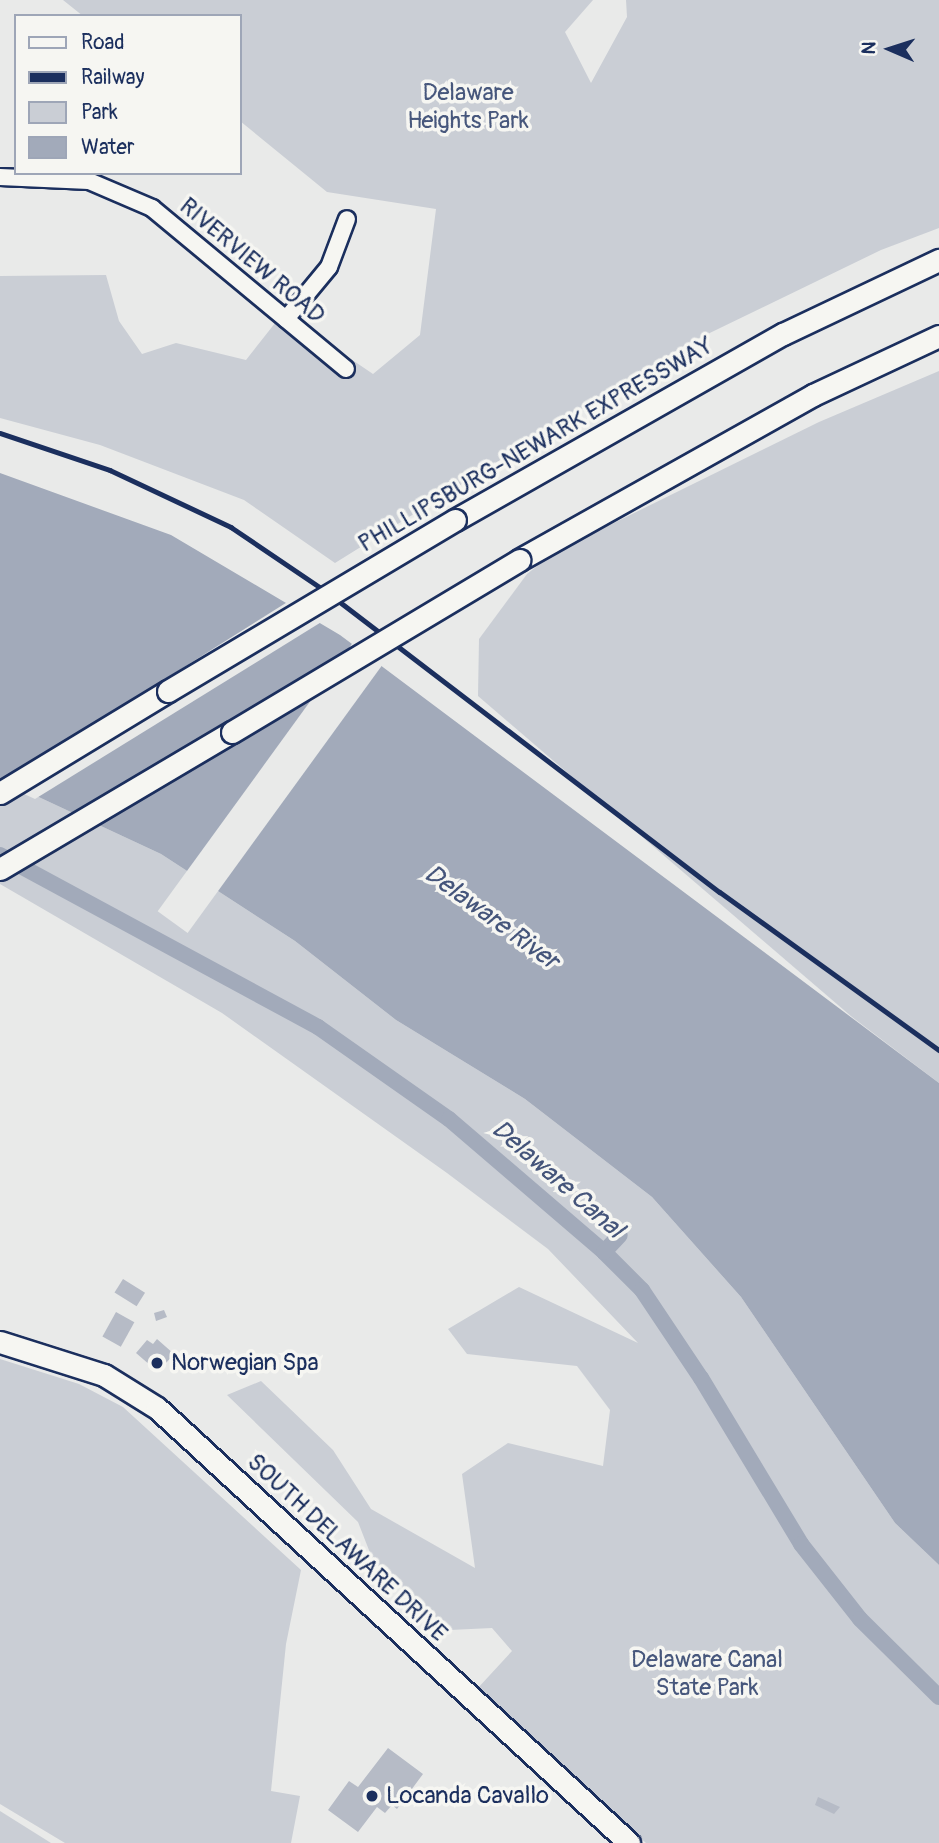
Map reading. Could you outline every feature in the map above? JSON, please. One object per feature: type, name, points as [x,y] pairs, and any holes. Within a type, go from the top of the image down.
[{"type":"highway","name":"PHILLIPSBURG-NEWARK EXPRESSWAY","points":[[0,793],[455,520],[783,334],[939,260]]},
{"type":"highway","points":[[0,869],[519,560],[813,395],[939,336]]},
{"type":"highway","name":"SOUTH DELAWARE DRIVE","points":[[0,1342],[104,1375],[156,1408],[629,1843]]},
{"type":"street","name":"RIVERVIEW ROAD","points":[[0,177],[89,181],[152,208],[346,369]]},
{"type":"street","points":[[286,319],[328,267],[347,219]]},
{"type":"green space","name":"Delaware Heights Park","points":[[63,0],[593,0],[565,32],[591,83],[627,17],[626,0],[939,0],[939,228],[881,250],[687,344],[335,563],[244,500],[100,445],[0,418],[0,276],[106,275],[119,321],[142,354],[176,343],[246,360],[283,313],[373,374],[420,335],[436,209],[327,192],[242,123],[242,14],[80,14]]},
{"type":"green space","points":[[939,371],[939,1083],[852,1017],[478,696],[479,639],[527,574],[555,552],[819,422]]},
{"type":"green space","name":"Delaware Canal State Park","points":[[0,779],[161,854],[295,941],[396,1020],[525,1099],[652,1197],[741,1297],[895,1523],[939,1565],[939,1843],[646,1843],[477,1689],[512,1651],[492,1628],[450,1630],[374,1563],[358,1522],[227,1395],[261,1381],[333,1450],[371,1509],[475,1568],[462,1474],[508,1443],[603,1466],[610,1410],[577,1366],[467,1354],[448,1329],[519,1287],[638,1343],[548,1249],[447,1173],[222,1013],[0,884]]},
{"type":"green space","points":[[0,1359],[79,1384],[123,1407],[301,1570],[286,1644],[271,1791],[300,1796],[291,1843],[65,1843],[0,1804]]},
{"type":"green space","points":[[0,1811],[51,1843],[0,1843]]},
{"type":"water","name":"Delaware River","points":[[0,473],[171,535],[340,635],[939,1083],[939,1565],[895,1523],[741,1297],[652,1197],[525,1099],[396,1020],[295,941],[161,854],[0,779]]},
{"type":"pier","points":[[289,601],[323,621],[35,799],[0,783]]},
{"type":"pier","points":[[354,641],[384,663],[188,933],[158,911]]},
{"type":"building","points":[[123,1279],[145,1293],[137,1306],[115,1293]]},
{"type":"building","points":[[164,1310],[167,1317],[156,1321],[154,1313]]},
{"type":"building","points":[[116,1312],[134,1322],[121,1347],[102,1336]]},
{"type":"building","name":"Norwegian Spa","points":[[157,1339],[174,1354],[158,1372],[136,1353],[147,1340],[153,1344]]},
{"type":"building","name":"Locanda Cavallo","points":[[388,1748],[423,1774],[397,1809],[392,1805],[385,1813],[377,1807],[358,1832],[328,1810],[349,1781],[358,1787]]},
{"type":"building","points":[[818,1797],[840,1807],[834,1814],[815,1805]]},
{"type":"waterway","name":"Delaware Canal","points":[[0,855],[318,1027],[449,1119],[604,1252],[642,1290],[701,1378],[801,1544],[860,1619],[939,1697]]},
{"type":"waterway","points":[[604,1252],[620,1235]]},
{"type":"railway","points":[[0,433],[110,470],[231,527],[327,592],[720,892],[939,1050]]},
{"type":"place","name":"Norwegian Spa","points":[[157,1363]]},
{"type":"place","name":"Locanda Cavallo","points":[[372,1796]]}]
